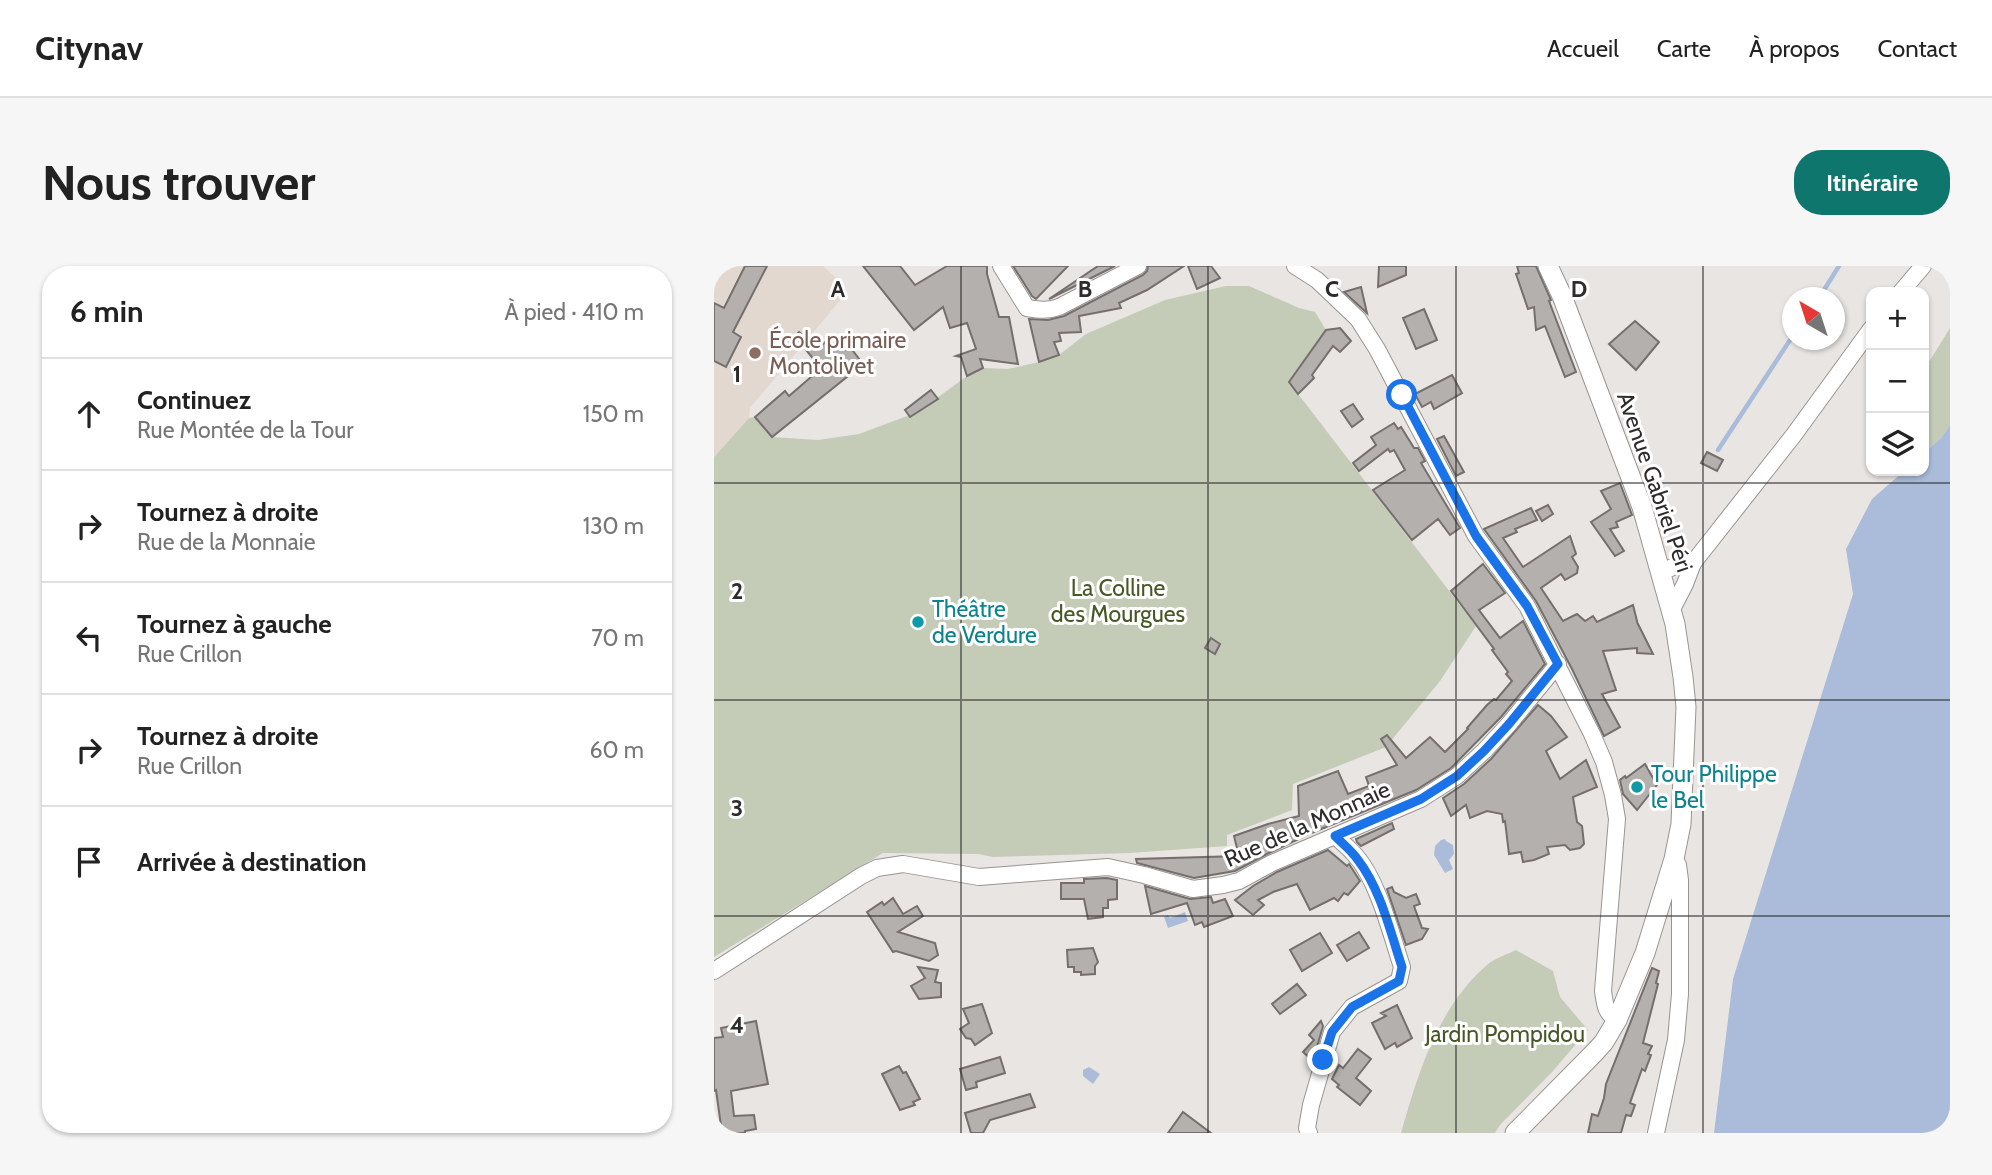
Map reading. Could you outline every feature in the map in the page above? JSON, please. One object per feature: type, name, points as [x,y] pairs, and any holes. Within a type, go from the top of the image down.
[{"type":"main road","name":"Avenue Gabriel Péri","points":[[1515,1133],[1604,1042],[1633,984],[1674,859],[1681,824],[1686,707],[1679,647],[1642,507],[1562,296],[1548,266]]},
{"type":"street","points":[[1001,266],[1027,308],[1051,310],[1138,266]]},
{"type":"street","points":[[1296,266],[1317,280],[1358,318],[1476,536],[1527,606],[1583,714],[1604,762],[1614,796],[1617,819],[1603,990],[1605,1006],[1610,1016],[1617,1020]]},
{"type":"street","points":[[1905,287],[1923,266]]},
{"type":"street","points":[[1671,611],[1693,563],[1793,436],[1866,336]]},
{"type":"street","points":[[1661,572],[1685,562],[1693,563]]},
{"type":"street","name":"Rue de la Monnaie","points":[[714,971],[877,868],[903,864],[979,877],[1108,867],[1193,889],[1239,881],[1272,863],[1421,799],[1457,776],[1509,724],[1558,664]]},
{"type":"street","points":[[1309,1133],[1307,1128],[1311,1105],[1332,1032],[1352,1007],[1399,981],[1402,974],[1389,928],[1367,872],[1356,856],[1335,836]]},
{"type":"street","points":[[1656,1133],[1676,1040],[1680,994],[1680,880],[1678,865],[1674,859]]},
{"type":"street","points":[[1652,929],[1680,934]]},
{"type":"street","points":[[1606,964],[1617,975],[1633,984]]},
{"type":"shaded area","name":"École primaire Montolivet","points":[[721,266],[823,266],[842,283],[842,298],[750,408],[749,418],[714,457],[714,281]]},
{"type":"green space","name":"La Colline des Mourgues","points":[[1226,286],[1249,286],[1299,308],[1315,312],[1326,330],[1289,382],[1476,626],[1440,681],[1386,747],[1293,784],[1292,810],[1227,835],[1227,846],[1130,853],[993,857],[978,854],[883,853],[714,957],[714,457],[749,418],[755,417],[772,437],[818,440],[859,434],[918,412],[967,376],[983,368],[1008,369],[1039,362],[1059,355],[1086,334],[1165,300]]},
{"type":"green space","points":[[1950,328],[1950,425],[1929,449],[1929,413],[1929,362]]},
{"type":"green space","name":"Jardin Pompidou","points":[[1516,950],[1553,971],[1560,997],[1588,1030],[1495,1133],[1401,1133],[1432,1042],[1455,1001],[1487,965]]},
{"type":"water","points":[[1950,425],[1950,1133],[1714,1133],[1733,979],[1853,594],[1846,549],[1872,499],[1898,476],[1929,476],[1929,449]]},
{"type":"water","points":[[1445,839],[1453,845],[1454,854],[1449,860],[1453,869],[1445,873],[1434,855],[1435,846]]},
{"type":"water","points":[[1185,912],[1188,921],[1168,928],[1164,917],[1168,915],[1170,918]]},
{"type":"water","points":[[1089,1067],[1100,1074],[1093,1084],[1083,1076],[1083,1070]]},
{"type":"building","points":[[745,266],[767,266],[733,332],[741,337],[726,367],[714,361],[714,303],[724,308]]},
{"type":"building","points":[[863,266],[900,266],[915,285],[947,266],[987,266],[999,317],[1009,317],[1018,364],[980,359],[983,368],[967,376],[961,357],[956,356],[976,349],[967,323],[950,328],[943,307],[914,330]]},
{"type":"building","points":[[1013,266],[1068,266],[1036,299]]},
{"type":"building","points":[[1098,266],[1115,266],[1049,299]]},
{"type":"building","points":[[1148,266],[1184,266],[1147,290],[1119,303],[1121,308],[1079,316],[1081,332],[1059,333],[1061,341],[1054,342],[1059,355],[1039,362],[1029,319],[1048,320],[1064,316],[1143,275]]},
{"type":"building","points":[[1188,266],[1211,266],[1220,278],[1197,289]]},
{"type":"building","points":[[1379,266],[1406,266],[1406,275],[1378,287]]},
{"type":"building","points":[[1517,266],[1536,266],[1576,372],[1565,377],[1545,326],[1536,330],[1534,307],[1528,309],[1516,274],[1519,273]]},
{"type":"building","points":[[1361,287],[1367,313],[1344,292]]},
{"type":"building","points":[[1424,309],[1437,340],[1416,349],[1403,318]]},
{"type":"building","points":[[1635,321],[1659,342],[1636,370],[1609,344]]},
{"type":"building","points":[[1340,328],[1351,341],[1340,352],[1333,346],[1312,375],[1314,378],[1298,394],[1289,382],[1326,330]]},
{"type":"building","points":[[799,332],[818,348],[834,335],[846,350],[850,347],[863,364],[772,437],[755,417],[785,391],[789,396],[811,377],[808,374],[818,365],[795,336]]},
{"type":"building","points":[[1452,375],[1462,393],[1434,409],[1431,402],[1422,407],[1415,394]]},
{"type":"building","points":[[931,390],[938,399],[910,417],[905,410]]},
{"type":"building","points":[[1353,404],[1363,419],[1352,427],[1341,411]]},
{"type":"building","points":[[1394,423],[1398,429],[1401,427],[1414,448],[1418,448],[1425,461],[1421,463],[1460,528],[1450,535],[1438,519],[1412,540],[1373,490],[1405,470],[1394,450],[1390,452],[1388,449],[1359,471],[1353,463],[1376,445],[1371,437]]},
{"type":"building","points":[[1444,436],[1464,472],[1456,476],[1437,439]]},
{"type":"building","points":[[1707,452],[1723,460],[1717,471],[1701,463]]},
{"type":"building","points":[[1620,483],[1632,515],[1616,522],[1618,527],[1610,529],[1624,551],[1615,556],[1591,522],[1611,509],[1601,491]]},
{"type":"building","points":[[1548,505],[1553,514],[1542,521],[1536,511]]},
{"type":"building","points":[[1531,508],[1537,520],[1515,529],[1517,532],[1503,538],[1523,567],[1570,536],[1576,554],[1572,557],[1578,567],[1577,573],[1565,580],[1561,574],[1541,588],[1563,621],[1577,614],[1585,621],[1593,616],[1597,622],[1633,605],[1638,625],[1653,654],[1637,653],[1637,648],[1603,651],[1616,690],[1602,694],[1620,727],[1604,736],[1536,601],[1484,529]]},
{"type":"building","points":[[1483,564],[1505,593],[1479,610],[1500,638],[1523,621],[1545,664],[1501,717],[1451,768],[1416,790],[1309,834],[1235,871],[1194,878],[1137,863],[1136,859],[1239,856],[1234,836],[1299,816],[1298,786],[1338,771],[1348,794],[1369,786],[1366,777],[1397,765],[1381,739],[1387,735],[1406,758],[1430,737],[1445,752],[1512,681],[1492,650],[1494,649],[1451,591]]},
{"type":"building","points":[[1211,638],[1220,644],[1215,654],[1205,648]]},
{"type":"building","points":[[1538,705],[1551,716],[1567,737],[1546,751],[1560,779],[1586,760],[1597,787],[1573,797],[1577,822],[1582,826],[1584,844],[1580,848],[1570,850],[1565,845],[1547,847],[1549,854],[1523,862],[1521,852],[1509,854],[1502,814],[1487,811],[1470,818],[1466,805],[1451,816],[1443,798],[1464,784],[1491,759]]},
{"type":"building","name":"Tour Philippe le Bel","points":[[1645,764],[1657,785],[1637,810],[1623,794],[1620,780]]},
{"type":"building","points":[[1392,823],[1394,829],[1361,846],[1357,842],[1356,839]]},
{"type":"building","points":[[1328,850],[1347,866],[1349,864],[1360,881],[1348,895],[1344,893],[1338,901],[1334,898],[1310,910],[1297,884],[1258,900],[1264,905],[1253,915],[1235,900],[1277,872]]},
{"type":"building","points":[[1084,879],[1117,880],[1117,899],[1108,900],[1108,908],[1103,908],[1103,917],[1088,919],[1084,899],[1061,899],[1061,883],[1084,883]]},
{"type":"building","points":[[1145,886],[1190,899],[1211,897],[1213,903],[1225,899],[1233,916],[1204,927],[1202,922],[1195,925],[1187,903],[1151,914]]},
{"type":"building","points":[[1392,887],[1394,892],[1406,898],[1416,894],[1420,904],[1414,906],[1422,928],[1428,929],[1422,939],[1406,945],[1387,889]]},
{"type":"building","points":[[893,898],[903,914],[917,906],[923,916],[898,932],[935,943],[938,955],[929,961],[893,952],[867,912]]},
{"type":"building","points":[[1359,932],[1369,948],[1347,961],[1337,945]]},
{"type":"building","points":[[1320,933],[1332,953],[1302,971],[1290,950]]},
{"type":"building","points":[[1093,948],[1098,962],[1095,974],[1081,975],[1081,972],[1074,972],[1074,967],[1068,967],[1067,950]]},
{"type":"building","points":[[918,967],[938,970],[935,982],[941,983],[941,997],[919,999],[911,986],[925,978]]},
{"type":"building","points":[[1652,968],[1659,971],[1658,984],[1643,1043],[1652,1046],[1648,1054],[1651,1055],[1645,1071],[1642,1069],[1630,1103],[1635,1105],[1631,1116],[1626,1115],[1621,1133],[1588,1133],[1592,1114],[1598,1116],[1606,1084]]},
{"type":"building","points":[[1297,984],[1306,995],[1280,1014],[1272,1004]]},
{"type":"building","points":[[982,1004],[992,1033],[975,1045],[960,1029],[969,1023],[963,1009]]},
{"type":"building","points":[[1397,1005],[1412,1038],[1397,1047],[1395,1043],[1385,1049],[1372,1023],[1386,1016],[1381,1013]]},
{"type":"building","points":[[756,1021],[768,1084],[731,1091],[734,1116],[754,1115],[756,1129],[745,1133],[722,1133],[716,1090],[714,1091],[714,1038],[723,1037],[721,1028]]},
{"type":"building","points":[[1321,1021],[1323,1026],[1313,1061],[1303,1052],[1314,1040],[1309,1035]]},
{"type":"building","points":[[1358,1049],[1371,1059],[1356,1078],[1371,1091],[1360,1105],[1337,1087],[1339,1085],[1332,1079],[1339,1065],[1343,1068]]},
{"type":"building","points":[[1000,1057],[1005,1073],[976,1082],[977,1087],[966,1090],[960,1069]]},
{"type":"building","points":[[899,1066],[903,1073],[906,1072],[920,1099],[913,1102],[915,1105],[900,1110],[882,1074]]},
{"type":"building","points":[[1030,1094],[1035,1107],[990,1120],[983,1133],[971,1133],[965,1113]]},
{"type":"building","points":[[1183,1112],[1211,1133],[1168,1133]]},
{"type":"waterway","points":[[1826,287],[1839,266]]},
{"type":"waterway","points":[[1718,450],[1783,350]]},
{"type":"place","name":"École primaire Montolivet","points":[[755,353]]},
{"type":"place","name":"Théâtre de Verdure","points":[[918,622]]},
{"type":"place","name":"Tour Philippe le Bel","points":[[1637,787]]},
{"type":"route","points":[[1323,1060],[1332,1032],[1352,1007],[1399,981],[1402,974],[1385,915],[1367,872],[1356,856],[1335,836],[1421,799],[1457,776],[1509,724],[1558,664],[1527,606],[1476,536],[1402,395]]}]
